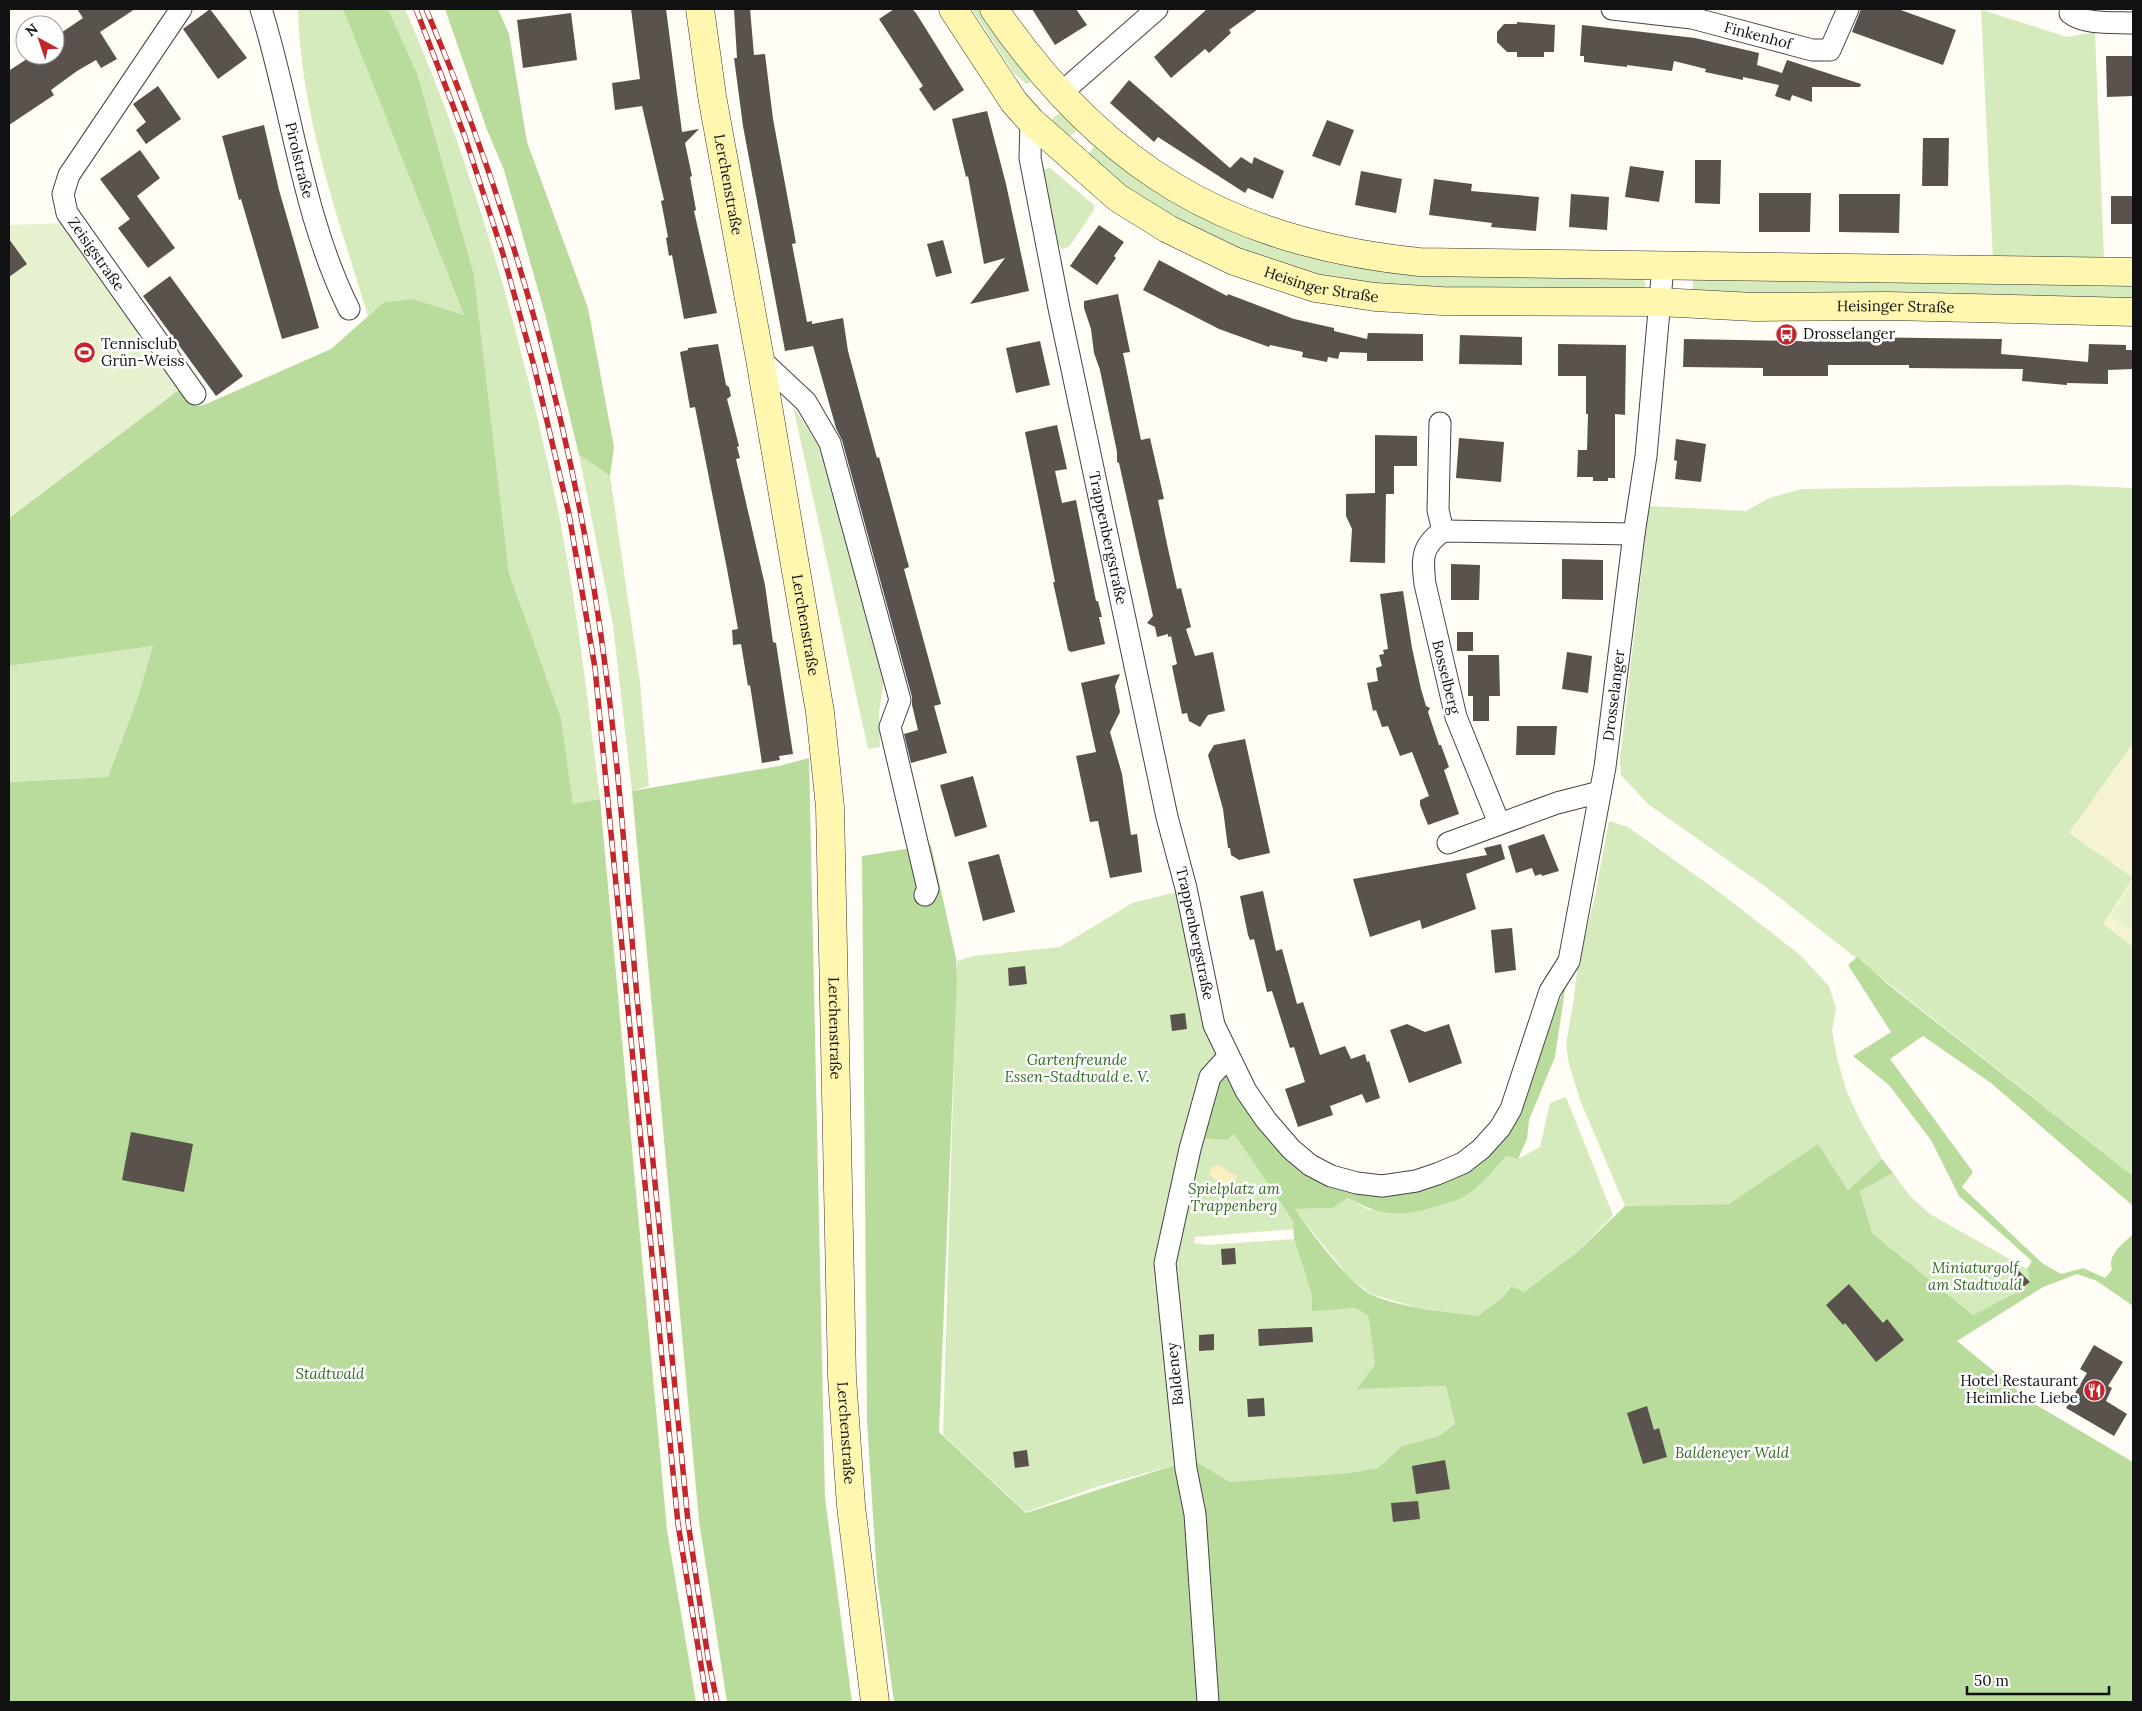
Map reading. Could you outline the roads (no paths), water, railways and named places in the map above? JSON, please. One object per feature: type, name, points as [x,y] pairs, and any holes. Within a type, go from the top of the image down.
[{"type":"main road","name":"Lerchenstraße","points":[[700,9],[712,96],[760,359],[820,712],[826,763],[830,807],[842,1377],[851,1506],[875,1702]]},
{"type":"main road","name":"Heisinger Straße","points":[[953,9],[1014,102],[1031,121],[1118,198],[1168,229],[1234,261],[1315,288],[1376,297],[1442,301],[1660,302],[1754,307],[1888,306],[2133,312]]},
{"type":"main road","points":[[994,9],[1019,45],[1060,94],[1134,162],[1169,186],[1237,221],[1339,252],[1419,262],[2133,272]]},
{"type":"main road","points":[[1031,121],[1060,94]]},
{"type":"street","name":"Zeisigstraße","points":[[181,9],[69,175],[63,194],[67,213],[195,394]]},
{"type":"street","name":"Pirolstraße","points":[[261,9],[276,56],[296,155],[333,278],[348,309]]},
{"type":"street","points":[[1060,94],[1157,9]]},
{"type":"street","name":"Finkenhof","points":[[1612,9],[1692,18],[1812,50],[1830,50],[1848,9]]},
{"type":"street","points":[[2070,14],[2075,17],[2098,21],[2133,23]]},
{"type":"street","name":"Trappenbergstraße","points":[[1031,121],[1030,158],[1061,318],[1168,817],[1186,888],[1214,1025],[1246,1091],[1266,1120],[1291,1149],[1310,1165],[1331,1176],[1368,1185],[1404,1184],[1444,1171],[1472,1156],[1500,1128],[1511,1109],[1550,990],[1569,961],[1600,792]]},
{"type":"street","points":[[1660,302],[1663,266]]},
{"type":"street","name":"Drosselanger","points":[[1600,792],[1648,438],[1660,302]]},
{"type":"street","points":[[760,359],[806,402],[830,443],[900,700],[890,727],[928,890],[925,896]]},
{"type":"street","points":[[1440,423],[1438,510],[1443,531],[1634,534]]},
{"type":"street","name":"Bosselberg","points":[[1443,531],[1431,539],[1426,548],[1423,566],[1425,584],[1456,717],[1500,823]]},
{"type":"street","points":[[1448,843],[1582,795],[1600,792]]},
{"type":"street","name":"Baldeney","points":[[1208,1702],[1197,1531],[1192,1494],[1186,1469],[1165,1263],[1190,1149],[1210,1077],[1228,1056]]},
{"type":"railway","points":[[416,9],[465,137],[503,254],[534,366],[569,514],[595,668],[678,1524],[707,1702]]},
{"type":"railway","points":[[426,9],[458,87],[487,167],[538,331],[578,498],[593,582],[615,748],[688,1522],[708,1658],[717,1702]]},
{"type":"place","name":"Drosselanger","points":[[1787,334]]},
{"type":"place","name":"Tennisclub Grün-Weiss","points":[[85,353]]},
{"type":"place","name":"Hotel Restaurant Heimliche Liebe","points":[[2094,1390]]},
{"type":"park label","name":"Gartenfreunde Essen-Stadtwald e. V.","points":[[1077,1068]]},
{"type":"park label","name":"Spielplatz am Trappenberg","points":[[1234,1198]]},
{"type":"park label","name":"Miniaturgolf am Stadtwald","points":[[1975,1276]]},
{"type":"park label","name":"Stadtwald","points":[[330,1374]]},
{"type":"park label","name":"Baldeneyer Wald","points":[[1732,1453]]}]
